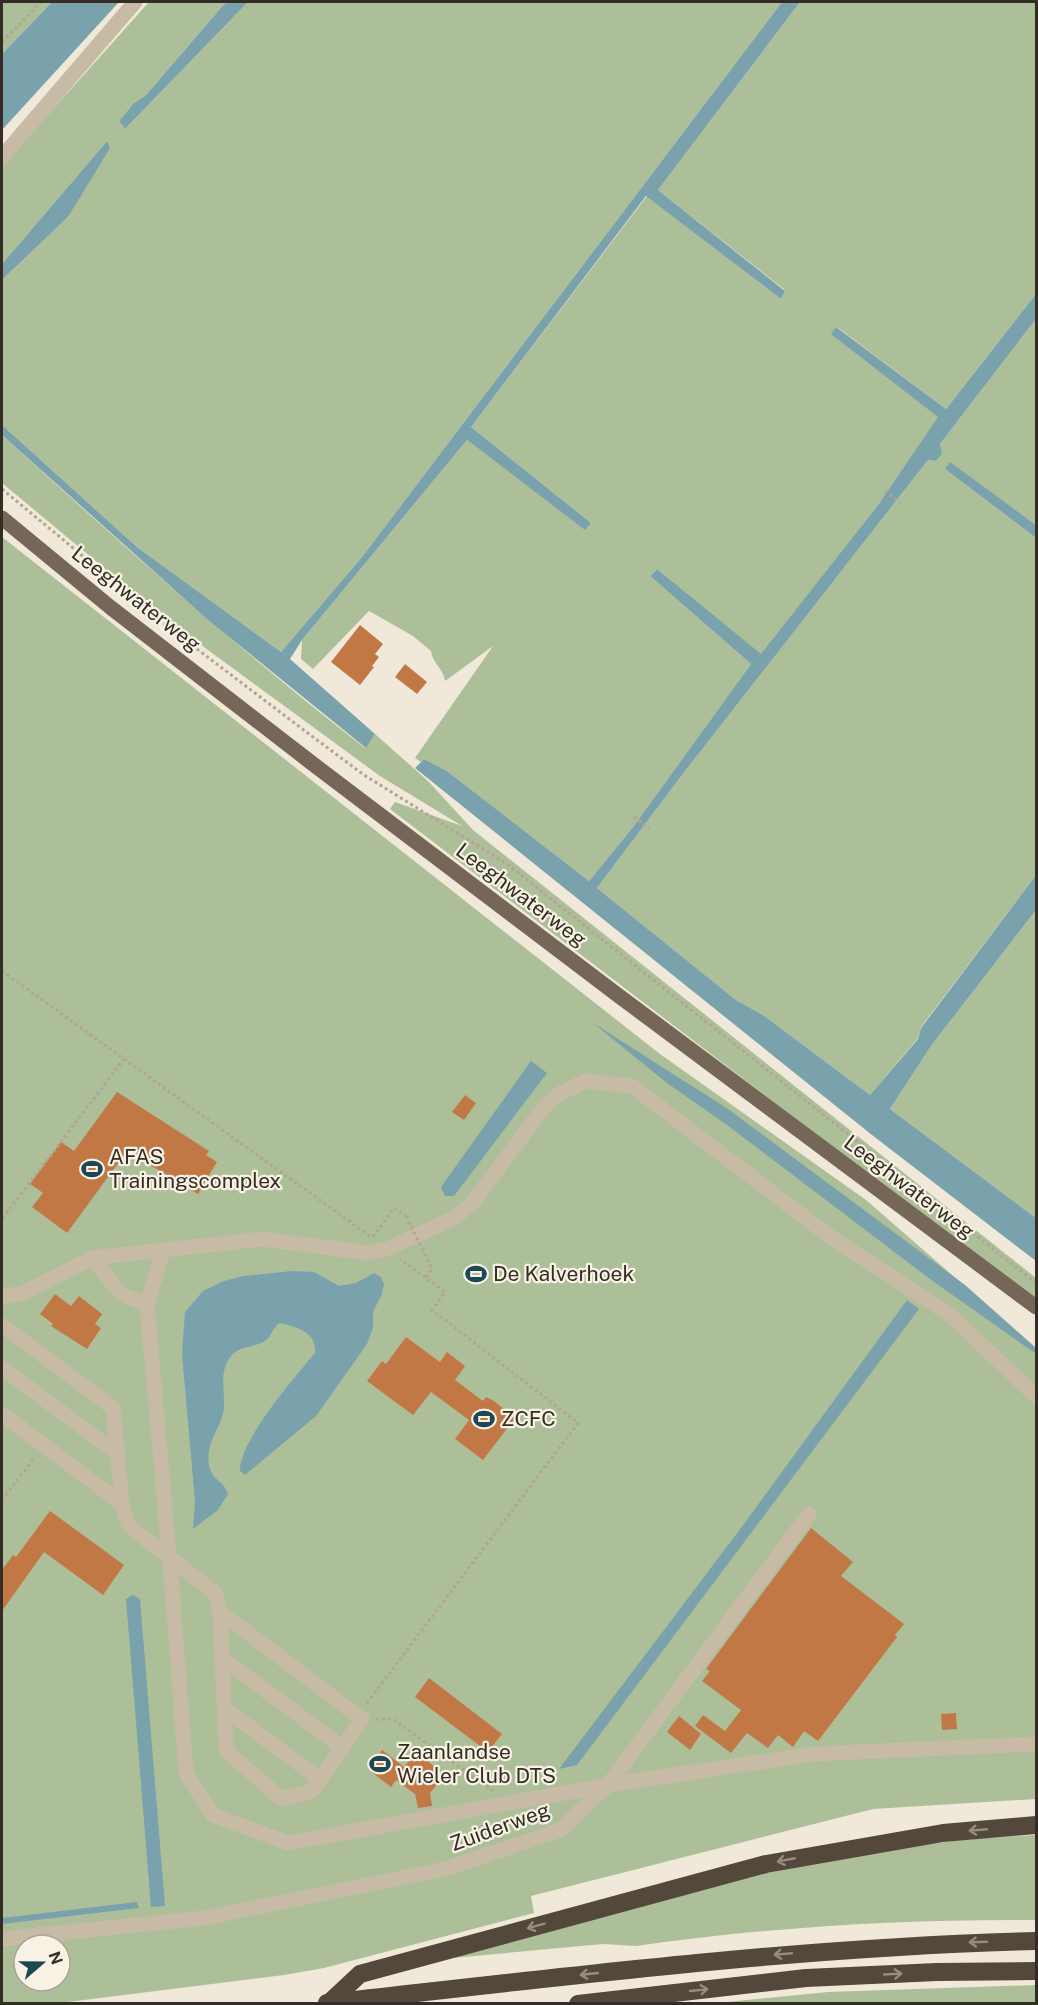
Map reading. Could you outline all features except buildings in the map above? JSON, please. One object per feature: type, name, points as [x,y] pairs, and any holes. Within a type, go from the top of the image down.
[{"type":"highway","points":[[325,2003],[360,1974],[766,1864],[943,1833],[1036,1825]]},
{"type":"highway","points":[[325,2003],[810,1952],[940,1943],[1036,1941]]},
{"type":"highway","points":[[578,2004],[806,1978],[937,1972],[1036,1971]]},
{"type":"main road","name":"Leeghwaterweg","points":[[2,518],[110,607],[304,757],[1036,1307]]},
{"type":"main road","name":"Leeghwaterweg","points":[[1021,1297],[1036,1313]]},
{"type":"street","points":[[2,158],[135,2]]},
{"type":"street","points":[[2,1296],[21,1294],[92,1258],[163,1252],[263,1239],[368,1253],[387,1249],[456,1216],[474,1201],[545,1106],[557,1095],[586,1081],[632,1086],[832,1238],[950,1314],[1036,1396]]},
{"type":"street","points":[[163,1252],[147,1304],[186,1773],[213,1815],[288,1843],[608,1785],[813,1754],[1036,1744]]},
{"type":"street","points":[[92,1258],[121,1294],[147,1304]]},
{"type":"street","points":[[2,1325],[113,1408],[122,1504],[129,1526],[215,1593],[220,1612],[226,1751],[282,1799],[312,1791],[362,1719],[220,1612]]},
{"type":"street","points":[[2,1368],[118,1454]]},
{"type":"street","points":[[2,1414],[122,1504]]},
{"type":"street","name":"Zuiderweg","points":[[2,1939],[204,1918],[445,1869],[560,1830],[608,1785],[809,1514]]},
{"type":"street","points":[[222,1658],[343,1748]]},
{"type":"street","points":[[225,1708],[320,1779]]},
{"type":"path","points":[[2,42],[41,2]]},
{"type":"path","points":[[2,489],[154,615],[301,728],[364,774],[507,864],[1036,1283]]},
{"type":"path","points":[[885,491],[900,503]]},
{"type":"path","points":[[634,817],[650,829]]},
{"type":"path","points":[[2,971],[446,1292],[432,1310],[578,1423],[368,1701],[362,1719],[393,1719],[495,1792]]},
{"type":"path","points":[[2,1219],[124,1059]]},
{"type":"path","points":[[372,1239],[394,1208],[406,1216],[432,1269],[426,1277]]},
{"type":"path","points":[[2,1500],[43,1446]]},
{"type":"green space","points":[[2,2],[52,2],[2,54]]},
{"type":"green space","points":[[149,2],[226,2],[146,95],[133,104],[119,121],[125,129],[248,2],[782,2],[362,557],[281,652],[137,547],[2,425],[2,280],[68,217],[107,141],[2,264],[2,166]]},
{"type":"green space","points":[[800,2],[1036,2],[1036,294],[946,409],[837,327],[832,333],[939,417],[878,505],[761,655],[657,569],[650,576],[751,664],[633,827],[589,881],[447,771],[424,759],[421,762],[415,758],[493,646],[445,681],[431,651],[413,636],[369,611],[313,669],[301,659],[302,640],[467,440],[585,529],[591,523],[471,427],[647,196],[781,299],[785,290],[658,190]]},
{"type":"green space","points":[[1036,319],[1036,525],[950,463],[945,469],[1036,538],[1036,875],[921,1027],[918,1038],[870,1095],[763,1015],[736,1000],[597,888],[679,779],[928,460],[936,461],[941,454],[940,444]]},
{"type":"green space","points":[[2,435],[180,595],[318,711],[365,748],[375,734],[428,781],[473,830],[1036,1278],[1036,1302],[390,809],[395,802],[462,826],[380,776],[163,617],[2,483]]},
{"type":"green space","name":"De Kalverhoek","points":[[2,537],[660,1054],[866,1200],[1036,1348],[1036,1799],[873,1809],[531,1896],[534,1913],[324,1968],[60,2003],[2,2003]]},
{"type":"green space","points":[[1036,910],[1036,1218],[890,1109],[931,1046]]},
{"type":"green space","points":[[1036,1835],[1036,1920],[936,1921],[786,1929],[636,1946],[603,1944],[442,1959],[662,1899],[810,1864],[885,1850],[960,1840]]},
{"type":"green space","points":[[1036,1985],[1036,2003],[717,2003],[828,1992]]},
{"type":"water","points":[[52,2],[119,2],[2,130],[2,54]]},
{"type":"water","points":[[226,2],[248,2],[125,129],[119,121],[133,104],[146,95]]},
{"type":"water","points":[[782,2],[800,2],[658,190],[785,291],[781,299],[646,196],[471,427],[591,523],[585,530],[467,440],[302,640],[290,659],[375,734],[366,748],[207,619],[2,435],[2,425],[137,547],[281,652],[362,557]]},
{"type":"water","points":[[107,141],[110,148],[68,217],[2,280],[2,264]]},
{"type":"water","points":[[1036,294],[1036,319],[940,444],[942,454],[936,461],[928,460],[679,779],[597,888],[736,1000],[763,1015],[870,1095],[918,1039],[921,1028],[1036,875],[1036,910],[931,1046],[890,1109],[1036,1218],[1036,1261],[872,1135],[415,768],[424,759],[447,771],[589,881],[633,827],[751,664],[650,576],[657,569],[761,654],[878,505],[938,417],[831,334],[836,327],[946,409]]},
{"type":"water","points":[[950,462],[1036,525],[1036,538],[945,469]]},
{"type":"water","points":[[593,1023],[728,1109],[965,1285],[1036,1348],[1036,1354],[930,1279],[727,1125],[667,1083]]},
{"type":"water","points":[[531,1061],[547,1073],[454,1196],[445,1196],[441,1187]]},
{"type":"water","points":[[292,1271],[314,1272],[339,1286],[356,1283],[374,1273],[381,1277],[384,1284],[382,1294],[373,1312],[373,1328],[367,1344],[316,1416],[245,1475],[240,1471],[248,1443],[270,1410],[315,1353],[315,1346],[309,1335],[292,1326],[279,1323],[264,1342],[232,1355],[224,1371],[223,1415],[209,1452],[210,1469],[228,1494],[218,1510],[193,1529],[195,1501],[182,1354],[185,1312],[203,1291],[224,1281],[244,1276]]},
{"type":"water","points":[[907,1300],[919,1309],[577,1765],[559,1769],[744,1524]]},
{"type":"water","points":[[133,1595],[140,1599],[165,1906],[151,1907],[126,1599]]},
{"type":"water","points":[[137,1902],[139,1908],[2,1924],[2,1918]]},
{"type":"place","name":"AFAS Trainingscomplex","points":[[92,1169]]},
{"type":"place","name":"De Kalverhoek","points":[[476,1274]]},
{"type":"place","name":"ZCFC","points":[[484,1419]]},
{"type":"place","name":"Zaanlandse Wieler Club DTS","points":[[380,1764]]}]
